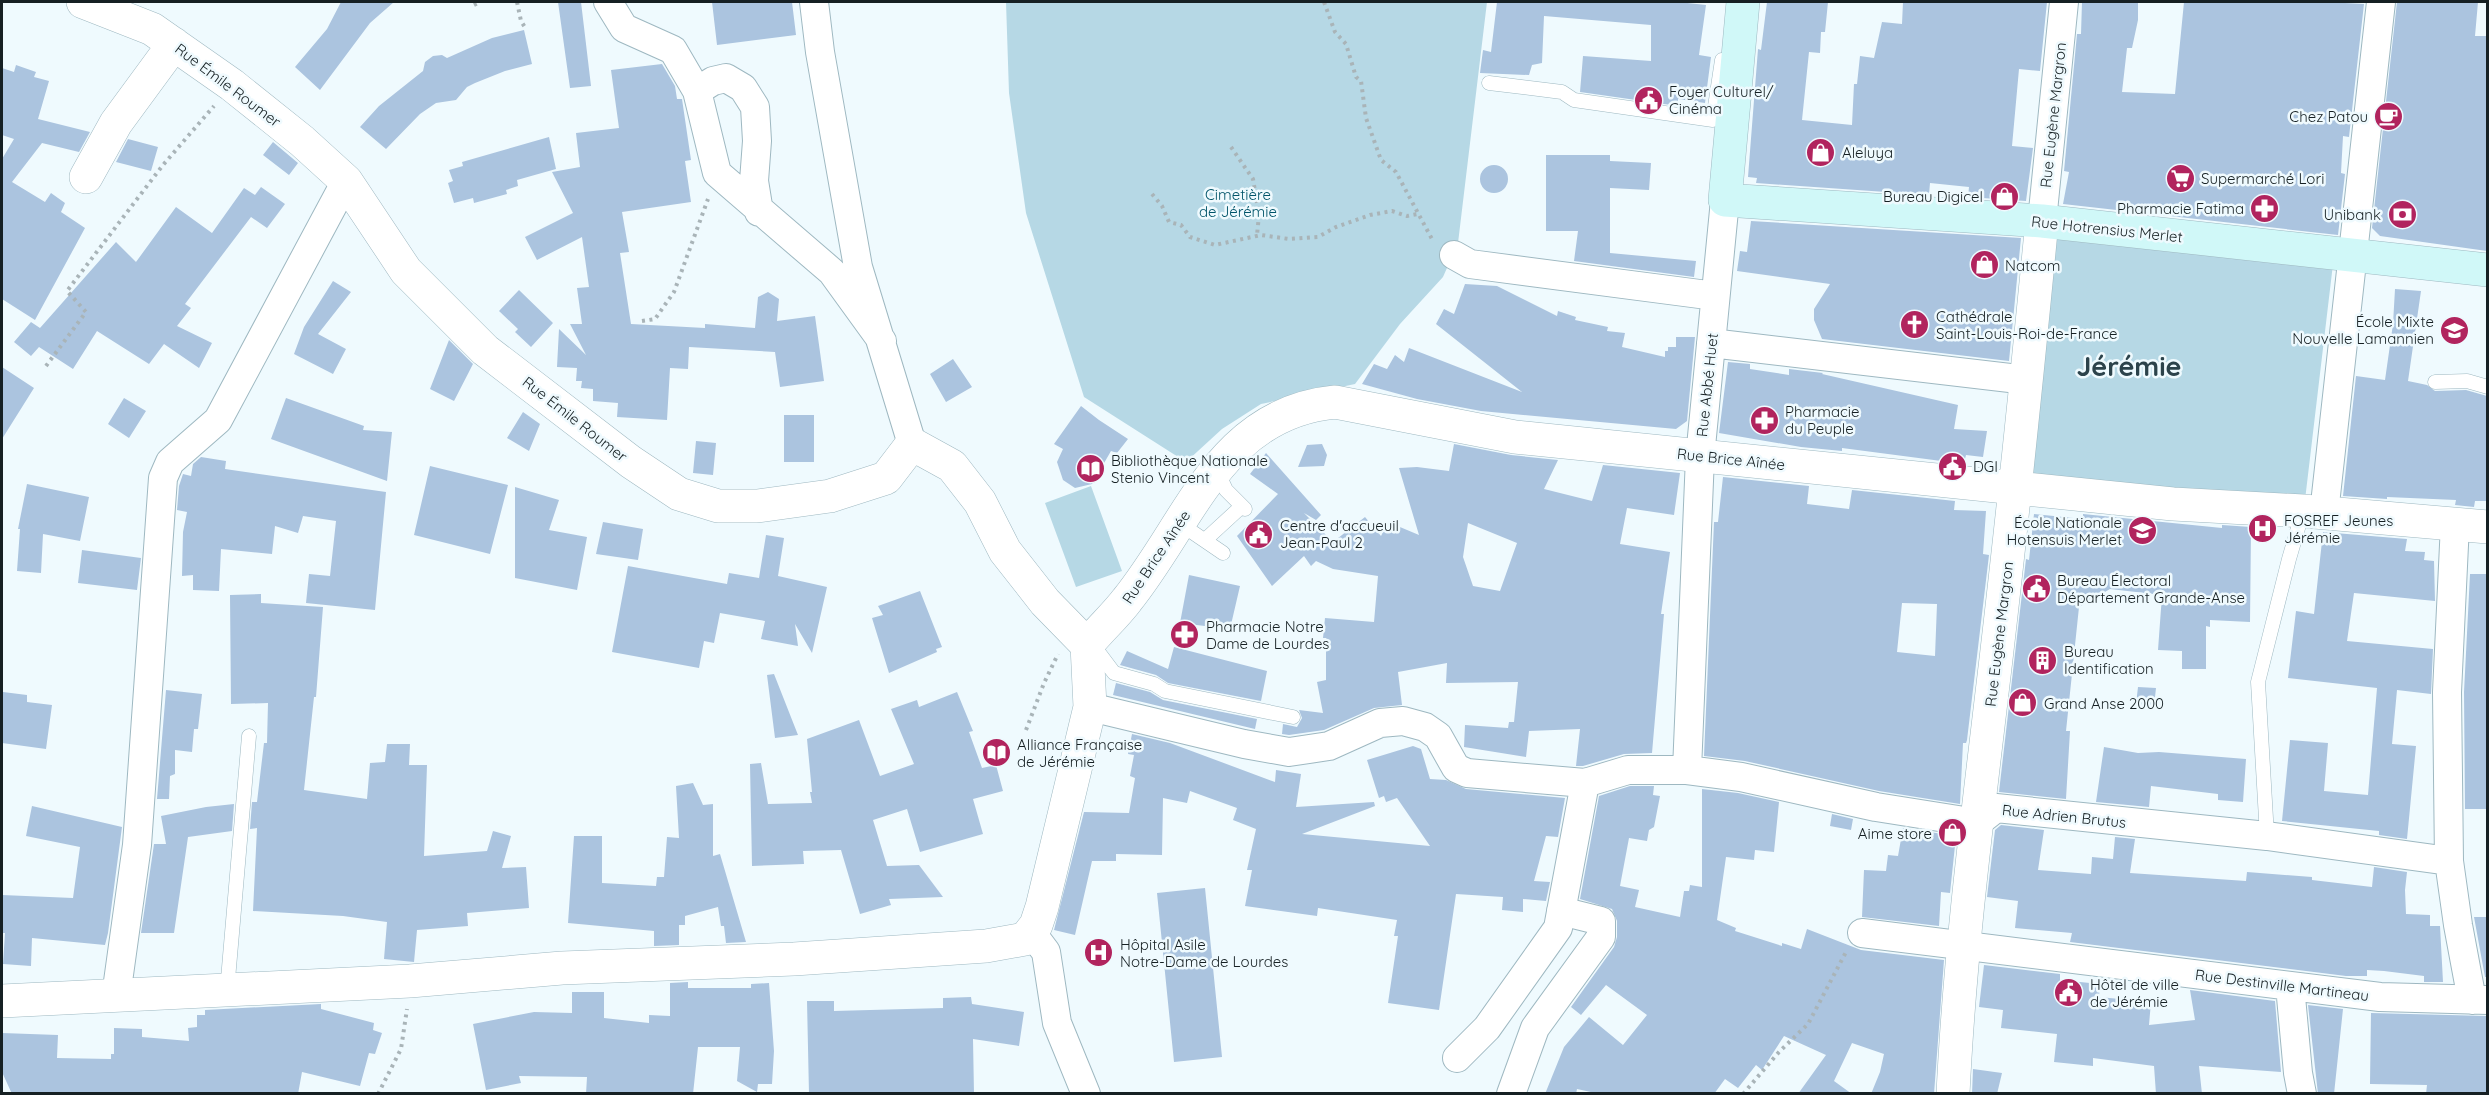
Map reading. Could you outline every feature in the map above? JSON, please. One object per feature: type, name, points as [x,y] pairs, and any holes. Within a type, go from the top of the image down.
[{"type":"main road","name":"Rue Abbé Huet","points":[[1725,200],[1741,47],[1743,2]]},
{"type":"main road","name":"Rue Hotrensius Merlet","points":[[1725,200],[2042,221],[2487,270]]},
{"type":"street","name":"Rue Émile Roumer","points":[[83,2],[152,29],[232,85],[302,141],[346,181],[406,271],[485,350],[631,462],[679,494],[718,506],[757,506],[830,496],[886,478],[912,444]]},
{"type":"street","points":[[608,2],[624,28],[673,50],[697,91],[717,173],[759,212],[832,272],[882,341]]},
{"type":"street","points":[[2,1001],[410,981],[562,968],[794,959],[986,946],[1025,939],[1031,932],[1042,907],[1090,707],[1084,639],[1045,602],[1005,551],[980,502],[952,466],[912,444],[858,267],[820,52],[814,2]]},
{"type":"street","name":"Rue Eugène Margron","points":[[1953,1094],[1977,823],[2016,489],[2064,2]]},
{"type":"street","points":[[2314,512],[2354,255],[2381,2]]},
{"type":"street","points":[[86,177],[116,123],[174,44]]},
{"type":"street","points":[[697,91],[713,81],[726,78],[743,88],[755,106],[757,141],[754,181],[759,212]]},
{"type":"street","points":[[116,996],[137,844],[163,478],[170,462],[218,420],[346,181]]},
{"type":"street","name":"Rue Abbé Huet","points":[[1687,771],[1700,457],[1725,200]]},
{"type":"street","points":[[1454,255],[1470,264],[1715,296]]},
{"type":"street","points":[[1711,343],[2027,381]]},
{"type":"street","name":"Rue Brice Aînée","points":[[1084,639],[1128,600],[1192,531],[1217,471],[1238,444],[1288,412],[1312,404],[1335,402],[1515,437],[2173,504],[2314,512],[2487,527]]},
{"type":"street","points":[[2455,524],[2447,692],[2449,861],[2458,925],[2480,1000]]},
{"type":"street","points":[[1090,707],[1244,744],[1289,752],[1329,746],[1380,723],[1403,722],[1425,727],[1438,736],[1456,768],[1467,773],[1585,783],[1628,771],[1687,771],[1741,777],[1876,807],[1977,823]]},
{"type":"street","points":[[1457,1058],[1487,1028],[1558,928],[1585,783]]},
{"type":"street","name":"Rue Adrien Brutus","points":[[1977,823],[1996,808],[2267,836],[2449,861]]},
{"type":"street","points":[[1511,1094],[1535,1028],[1601,938],[1601,921],[1562,911]]},
{"type":"street","points":[[1031,932],[1046,952],[1057,1023],[1086,1094]]},
{"type":"street","name":"Rue Destinville Martineau","points":[[1862,933],[2380,997],[2480,1000]]},
{"type":"street","points":[[2290,986],[2302,1094]]},
{"type":"lane","points":[[1489,83],[1562,92],[1574,100],[1713,120],[1724,50],[1741,47]]},
{"type":"lane","points":[[2435,382],[2468,381],[2487,387]]},
{"type":"lane","points":[[1217,471],[1226,490],[1243,507],[1192,531],[1223,553]]},
{"type":"lane","points":[[2267,836],[2258,682],[2289,559],[2314,512]]},
{"type":"lane","points":[[1084,639],[1114,673],[1154,684],[1165,691],[1293,717]]},
{"type":"lane","points":[[227,991],[249,736]]},
{"type":"path","points":[[474,5],[480,2]]},
{"type":"path","points":[[517,2],[521,21],[526,29]]},
{"type":"path","points":[[1323,2],[1335,32],[1346,44],[1356,77],[1361,81],[1366,117],[1381,160],[1396,172],[1435,244],[1454,255]]},
{"type":"path","points":[[46,366],[86,312],[67,291],[163,165],[232,85]]},
{"type":"path","points":[[1231,147],[1253,179],[1259,215],[1257,235]]},
{"type":"path","points":[[642,321],[655,319],[674,292],[717,173]]},
{"type":"path","points":[[1152,194],[1162,206],[1169,222],[1181,225],[1190,237],[1215,245],[1257,235],[1289,239],[1318,237],[1336,227],[1370,216],[1392,211],[1407,216],[1418,214]]},
{"type":"path","points":[[1026,730],[1054,660],[1084,639]]},
{"type":"path","points":[[1743,1094],[1779,1052],[1808,1024],[1854,938],[1862,933]]},
{"type":"path","points":[[378,1094],[401,1049],[410,981]]},
{"type":"green space","name":"Cimetière de Jérémie","points":[[1006,2],[1487,2],[1458,243],[1443,277],[1400,324],[1355,384],[1261,404],[1222,429],[1186,462],[1084,397],[1026,213],[1009,93]]},
{"type":"green space","points":[[2055,234],[2333,264],[2305,500],[2028,477]]},
{"type":"green space","points":[[1091,486],[1122,571],[1076,587],[1045,503]]},
{"type":"building","points":[[341,2],[394,2],[370,23],[320,90],[295,67],[327,29]]},
{"type":"building","points":[[558,2],[581,2],[591,86],[570,88]]},
{"type":"building","points":[[712,2],[792,2],[796,35],[717,45]]},
{"type":"building","points":[[1497,2],[1678,2],[1706,5],[1699,55],[1711,57],[1705,103],[1678,99],[1678,106],[1580,92],[1583,56],[1651,61],[1651,25],[1544,16],[1542,63],[1532,65],[1529,75],[1480,73],[1483,50],[1491,52]]},
{"type":"building","points":[[1767,2],[1828,2],[1825,32],[1821,32],[1820,53],[1809,52],[1802,120],[1852,125],[1854,84],[1857,84],[1860,56],[1874,58],[1882,22],[1902,24],[1903,2],[2047,2],[2040,71],[2019,69],[2012,146],[2033,148],[2026,201],[1968,197],[1969,187],[1930,183],[1929,195],[1756,183],[1757,178],[1748,177],[1758,49],[1761,50]]},
{"type":"building","points":[[2082,2],[2138,2],[2138,20],[2132,48],[2127,48],[2122,92],[2175,94],[2184,2],[2364,4],[2349,137],[2343,136],[2341,173],[2345,174],[2338,235],[2063,204],[2069,172],[2064,171],[2077,34],[2081,34]]},
{"type":"building","points":[[2397,2],[2478,2],[2475,36],[2487,36],[2487,251],[2380,236],[2372,228]]},
{"type":"building","points":[[524,30],[532,64],[505,71],[475,83],[467,87],[456,100],[436,103],[420,114],[386,149],[360,127],[379,106],[423,71],[425,62],[433,56],[442,55],[447,58],[492,38]]},
{"type":"building","points":[[662,64],[675,86],[677,99],[682,99],[691,160],[685,161],[691,202],[622,212],[629,252],[620,253],[631,324],[705,328],[705,324],[755,328],[758,297],[768,292],[779,299],[777,321],[815,316],[824,381],[780,387],[775,352],[689,347],[688,369],[670,368],[667,420],[617,417],[618,403],[593,401],[593,389],[581,388],[582,381],[576,381],[577,368],[557,367],[559,329],[586,355],[570,324],[582,324],[577,288],[589,287],[582,237],[537,260],[525,237],[573,213],[552,172],[580,167],[576,133],[619,128],[611,70]]},
{"type":"building","points":[[16,65],[36,72],[34,77],[49,81],[38,119],[90,132],[79,152],[42,143],[12,182],[45,202],[51,193],[65,203],[61,212],[85,228],[35,320],[2,299],[2,159],[14,139],[2,135],[2,68],[14,72]]},
{"type":"building","points":[[549,137],[556,169],[517,180],[518,186],[506,190],[507,194],[474,203],[473,198],[454,203],[448,183],[453,181],[449,170],[463,166],[462,162]]},
{"type":"building","points":[[128,139],[158,147],[151,171],[116,162]]},
{"type":"building","points":[[273,142],[298,163],[289,175],[263,155]]},
{"type":"building","points":[[1546,155],[1610,155],[1610,161],[1651,163],[1649,190],[1610,188],[1610,253],[1696,261],[1694,277],[1574,261],[1578,231],[1546,231]]},
{"type":"building","points":[[1494,165],[1504,169],[1508,179],[1504,189],[1494,193],[1484,189],[1480,179],[1484,169]]},
{"type":"building","points":[[261,187],[285,204],[267,228],[251,217],[185,304],[191,308],[177,326],[212,343],[199,368],[164,344],[149,364],[97,331],[73,369],[39,347],[31,356],[14,342],[31,322],[40,328],[116,242],[136,262],[176,207],[212,233],[244,188],[255,195]]},
{"type":"building","points":[[1751,221],[2021,238],[2009,361],[1822,339],[1814,320],[1814,309],[1830,284],[1737,271],[1740,251],[1747,252]]},
{"type":"building","points":[[333,281],[351,292],[318,334],[346,349],[333,374],[294,354],[304,327]]},
{"type":"building","points":[[1465,284],[1497,286],[1557,316],[1558,311],[1576,317],[1575,320],[1608,327],[1607,331],[1625,333],[1622,347],[1665,357],[1668,347],[1676,347],[1676,337],[1695,337],[1687,421],[1676,429],[1481,411],[1417,399],[1362,384],[1374,364],[1387,369],[1395,355],[1404,362],[1409,348],[1522,392],[1436,324],[1444,309],[1454,314]]},
{"type":"building","points":[[2395,289],[2421,291],[2408,381],[2427,385],[2435,391],[2466,390],[2487,396],[2487,501],[2475,501],[2474,507],[2455,505],[2456,500],[2343,496],[2356,376],[2385,380],[2393,324]]},
{"type":"building","points":[[519,290],[553,323],[531,347],[515,332],[518,329],[499,311]]},
{"type":"building","points":[[449,340],[473,364],[454,401],[430,389]]},
{"type":"building","points":[[953,359],[972,387],[946,402],[930,374]]},
{"type":"building","points":[[1728,362],[1750,364],[1750,369],[1789,375],[1789,369],[1823,373],[1958,405],[1954,429],[1987,431],[1983,457],[1966,455],[1964,463],[1949,462],[1842,448],[1842,451],[1801,447],[1719,433]]},
{"type":"building","points":[[2,367],[34,388],[2,439]]},
{"type":"building","points":[[124,398],[146,411],[129,438],[108,424]]},
{"type":"building","points":[[286,398],[364,426],[363,430],[392,432],[387,481],[271,439]]},
{"type":"building","points":[[1081,406],[1128,439],[1117,453],[1111,451],[1092,484],[1075,488],[1063,480],[1057,462],[1063,449],[1054,444]]},
{"type":"building","points":[[523,412],[540,424],[529,451],[507,438]]},
{"type":"building","points":[[784,415],[814,415],[814,462],[784,462]]},
{"type":"building","points":[[696,441],[716,443],[713,475],[693,473]]},
{"type":"building","points":[[1322,444],[1327,455],[1324,466],[1298,467],[1307,445]]},
{"type":"building","points":[[1454,444],[1511,455],[1558,460],[1544,489],[1592,501],[1603,465],[1680,473],[1674,515],[1627,508],[1620,544],[1670,552],[1661,614],[1664,614],[1652,753],[1624,754],[1576,766],[1580,729],[1529,731],[1526,757],[1464,747],[1465,725],[1508,728],[1509,722],[1514,722],[1518,682],[1446,683],[1447,663],[1398,672],[1402,705],[1374,708],[1324,730],[1282,734],[1283,724],[1297,727],[1302,718],[1299,710],[1323,713],[1317,682],[1326,680],[1326,638],[1323,638],[1325,618],[1374,622],[1378,576],[1333,569],[1316,561],[1311,566],[1304,556],[1272,586],[1237,536],[1278,494],[1250,474],[1266,453],[1321,515],[1316,520],[1304,513],[1333,542],[1365,517],[1381,536],[1388,522],[1419,535],[1399,468],[1417,467],[1449,471]],"holes":[[[1468,523],[1517,543],[1500,591],[1473,586],[1463,557]]]},
{"type":"building","points":[[201,457],[226,461],[225,469],[386,492],[375,610],[306,603],[309,574],[330,576],[336,521],[303,516],[298,533],[275,526],[272,554],[221,549],[219,591],[193,590],[193,575],[182,576],[183,532],[187,512],[177,510],[179,486],[183,474],[191,476],[193,464]]},
{"type":"building","points":[[430,466],[508,485],[490,554],[414,535]]},
{"type":"building","points":[[1723,477],[1809,486],[1807,504],[1849,509],[1852,490],[1955,501],[1954,510],[1986,511],[1983,554],[1989,555],[1967,740],[1963,743],[1960,804],[1879,791],[1745,761],[1704,756],[1714,522],[1718,522]],"holes":[[[1902,603],[1937,604],[1935,656],[1897,652]]]},
{"type":"building","points":[[27,484],[89,497],[80,541],[43,534],[41,573],[17,571],[20,529],[18,529]]},
{"type":"building","points":[[515,487],[559,500],[549,530],[587,537],[577,590],[515,578]]},
{"type":"building","points":[[2034,514],[2083,519],[2083,514],[2222,528],[2222,525],[2251,527],[2250,622],[2210,620],[2210,627],[2206,626],[2206,669],[2182,669],[2182,651],[2158,650],[2162,595],[2110,589],[2079,607],[2066,731],[2070,731],[2066,799],[1999,792],[2026,559],[2029,560]]},
{"type":"building","points":[[603,522],[643,529],[638,560],[596,554]]},
{"type":"building","points":[[2323,532],[2407,539],[2405,551],[2425,552],[2424,560],[2434,561],[2435,601],[2354,593],[2347,641],[2433,649],[2431,694],[2397,690],[2392,744],[2416,746],[2407,839],[2379,835],[2379,831],[2282,821],[2290,740],[2328,743],[2324,791],[2368,795],[2377,688],[2288,678],[2296,611],[2314,614]]},
{"type":"building","points":[[766,535],[784,538],[778,576],[827,587],[812,653],[795,624],[798,646],[761,639],[765,621],[720,613],[714,643],[704,641],[699,668],[612,652],[628,566],[727,584],[729,573],[759,578]]},
{"type":"building","points":[[82,550],[141,558],[137,590],[78,583]]},
{"type":"building","points":[[2470,574],[2487,574],[2487,809],[2465,809],[2464,692]]},
{"type":"building","points":[[1189,575],[1240,586],[1230,629],[1180,623]]},
{"type":"building","points":[[920,591],[942,647],[936,649],[937,652],[889,673],[872,618],[883,615],[878,606]]},
{"type":"building","points":[[261,594],[261,603],[323,607],[316,697],[314,697],[304,790],[367,799],[370,763],[385,762],[387,744],[410,744],[409,765],[427,765],[424,856],[487,851],[493,831],[511,836],[502,868],[526,867],[529,908],[467,913],[468,926],[417,930],[414,962],[384,959],[387,922],[343,916],[253,911],[257,828],[250,829],[252,802],[257,802],[264,743],[267,743],[268,703],[231,704],[230,595]]},
{"type":"building","points":[[1174,647],[1267,671],[1261,701],[1168,683],[1156,675],[1120,665],[1127,651],[1168,669]]},
{"type":"building","points":[[774,674],[798,735],[775,738],[767,675]]},
{"type":"building","points":[[1116,683],[1150,692],[1163,700],[1257,719],[1255,729],[1113,695]]},
{"type":"building","points":[[2138,687],[2156,688],[2154,706],[2136,704]]},
{"type":"building","points":[[166,690],[202,694],[198,729],[194,729],[192,752],[175,750],[175,774],[170,776],[169,799],[157,799]]},
{"type":"building","points":[[3,692],[27,695],[27,702],[52,705],[46,749],[2,743]]},
{"type":"building","points":[[957,692],[973,731],[969,732],[982,768],[996,765],[1003,791],[973,799],[983,834],[920,852],[907,809],[873,820],[887,866],[919,865],[943,897],[889,899],[891,905],[860,914],[841,850],[803,851],[804,864],[752,866],[750,764],[761,763],[768,804],[812,803],[807,739],[859,720],[880,776],[914,764],[891,709],[917,700],[919,707]]},
{"type":"building","points":[[1132,734],[1170,743],[1275,782],[1276,770],[1301,774],[1296,807],[1374,802],[1375,806],[1302,834],[1430,846],[1397,798],[1386,802],[1384,796],[1379,798],[1367,760],[1413,746],[1421,749],[1430,779],[1446,780],[1466,789],[1565,798],[1558,837],[1546,836],[1534,881],[1550,882],[1546,901],[1523,899],[1523,912],[1502,910],[1503,897],[1456,894],[1439,1010],[1388,1003],[1398,936],[1394,936],[1397,920],[1318,908],[1317,916],[1245,906],[1252,870],[1247,870],[1256,829],[1233,820],[1237,808],[1190,791],[1187,803],[1163,798],[1162,855],[1116,854],[1116,861],[1092,861],[1075,935],[1054,930],[1084,812],[1129,813],[1135,778],[1130,776],[1134,755],[1128,754]]},
{"type":"building","points":[[2104,747],[2138,753],[2159,752],[2246,759],[2243,802],[2218,800],[2218,794],[2151,786],[2149,807],[2096,802]]},
{"type":"building","points":[[693,783],[703,805],[713,804],[713,856],[720,854],[746,942],[726,943],[718,907],[685,916],[685,925],[679,925],[679,945],[654,946],[654,931],[568,923],[574,836],[602,836],[602,883],[656,886],[657,877],[664,877],[667,837],[679,838],[676,786]]},
{"type":"building","points":[[1630,786],[1654,786],[1653,795],[1660,796],[1654,827],[1649,830],[1647,841],[1629,838],[1620,886],[1639,890],[1635,907],[1680,917],[1684,891],[1689,891],[1690,885],[1702,887],[1702,789],[1738,793],[1779,802],[1774,852],[1755,850],[1754,860],[1726,857],[1717,920],[1736,928],[1735,931],[1782,946],[1782,943],[1801,949],[1807,929],[1861,950],[1944,960],[1934,1094],[1871,1094],[1884,1054],[1852,1043],[1834,1081],[1852,1094],[1798,1094],[1826,1055],[1784,1036],[1762,1070],[1756,1065],[1738,1088],[1725,1079],[1714,1094],[1600,1094],[1577,1089],[1576,1094],[1545,1094],[1564,1047],[1589,1017],[1623,1045],[1647,1015],[1606,985],[1581,1015],[1571,1007],[1614,947],[1617,937],[1617,921],[1612,909],[1580,899],[1599,796]]},
{"type":"building","points":[[234,804],[232,831],[188,837],[174,933],[141,933],[154,844],[166,844],[161,816]]},
{"type":"building","points":[[32,806],[122,827],[108,933],[105,945],[32,938],[31,966],[3,964],[5,933],[2,933],[2,895],[73,898],[80,847],[26,836]]},
{"type":"building","points":[[1832,814],[1853,819],[1851,830],[1830,826]]},
{"type":"building","points":[[2001,825],[2044,830],[2038,870],[2091,874],[2092,857],[2113,859],[2115,837],[2135,839],[2130,873],[2246,881],[2247,872],[2312,877],[2312,880],[2372,887],[2374,867],[2407,872],[2406,914],[2430,915],[2430,926],[2440,926],[2443,982],[2424,982],[2424,976],[2384,971],[2367,970],[2367,976],[2346,976],[2070,942],[2072,933],[2015,928],[2018,901],[1987,897],[1995,830]]},
{"type":"building","points":[[1903,828],[1956,836],[1950,893],[1941,892],[1939,926],[1862,917],[1864,870],[1886,871],[1888,855],[1898,856]]},
{"type":"building","points":[[1205,888],[1222,1057],[1174,1062],[1157,893]]},
{"type":"building","points":[[2474,917],[2487,917],[2487,977],[2485,977]]},
{"type":"building","points":[[1984,965],[2060,974],[2060,980],[2100,984],[2099,997],[2151,1002],[2149,1025],[2195,1020],[2190,990],[2275,1001],[2281,1072],[2199,1066],[2202,1094],[2156,1094],[2154,1066],[2093,1058],[2093,1066],[2054,1062],[2057,1034],[2001,1028],[2003,1010],[1979,1007]]},
{"type":"building","points":[[688,982],[688,988],[751,988],[751,984],[769,983],[774,1051],[772,1084],[758,1084],[757,1092],[737,1081],[740,1047],[698,1047],[693,1094],[586,1094],[587,1077],[519,1076],[521,1083],[486,1090],[473,1024],[534,1012],[572,1013],[572,992],[604,992],[604,1018],[649,1023],[649,1015],[670,1016],[670,983]]},
{"type":"building","points":[[971,997],[972,1004],[1024,1012],[1019,1046],[973,1039],[974,1094],[809,1094],[807,1001],[834,1001],[834,1011],[943,1008],[943,998]]},
{"type":"building","points":[[321,1004],[321,1009],[374,1023],[373,1030],[382,1033],[375,1054],[369,1053],[360,1086],[302,1072],[298,1094],[12,1094],[2,1072],[2,1033],[58,1035],[57,1058],[111,1059],[111,1054],[114,1054],[114,1028],[142,1029],[142,1037],[189,1041],[188,1028],[197,1027],[197,1015],[205,1015],[205,1010]]},
{"type":"building","points":[[2308,1005],[2343,1009],[2334,1094],[2318,1094]]},
{"type":"building","points":[[2371,1013],[2487,1016],[2487,1094],[2426,1094],[2427,1085],[2370,1084]]},
{"type":"building","points":[[1973,1069],[2002,1073],[1997,1094],[1972,1094]]},
{"type":"place","name":"Foyer Culturel/ Cinéma","points":[[1648,100]]},
{"type":"place","name":"Chez Patou","points":[[2389,116]]},
{"type":"place","name":"Aleluya","points":[[1821,152]]},
{"type":"place","name":"Supermarché Lori","points":[[2180,178]]},
{"type":"place","name":"Bureau Digicel","points":[[2004,196]]},
{"type":"place","name":"Pharmacie Fatima","points":[[2265,208]]},
{"type":"place","name":"Unibank","points":[[2402,214]]},
{"type":"place","name":"Natcom","points":[[1984,265]]},
{"type":"place","name":"Cathédrale Saint-Louis-Roi-de-France","points":[[1915,325]]},
{"type":"place","name":"École Mixte Nouvelle Lamannien","points":[[2455,330]]},
{"type":"place","name":"Pharmacie du Peuple","points":[[1764,420]]},
{"type":"place","name":"DGI","points":[[1952,466]]},
{"type":"place","name":"Bibliothèque Nationale Stenio Vincent","points":[[1090,469]]},
{"type":"place","name":"FOSREF Jeunes Jérémie","points":[[2263,529]]},
{"type":"place","name":"École Nationale Hotensuis Merlet","points":[[2143,531]]},
{"type":"place","name":"Centre d'accueuil Jean-Paul 2","points":[[1259,534]]},
{"type":"place","name":"Bureau Électoral Département Grande-Anse","points":[[2036,589]]},
{"type":"place","name":"Pharmacie Notre Dame de Lourdes","points":[[1185,635]]},
{"type":"place","name":"Bureau Identification","points":[[2043,660]]},
{"type":"place","name":"Grand Anse 2000","points":[[2023,703]]},
{"type":"place","name":"Alliance Française de Jérémie","points":[[996,753]]},
{"type":"place","name":"Aime store","points":[[1953,833]]},
{"type":"place","name":"Hôpital Asile Notre-Dame de Lourdes","points":[[1099,953]]},
{"type":"place","name":"Hôtel de ville de Jérémie","points":[[2069,993]]},
{"type":"district","name":"Jérémie","points":[[2129,366]]}]
